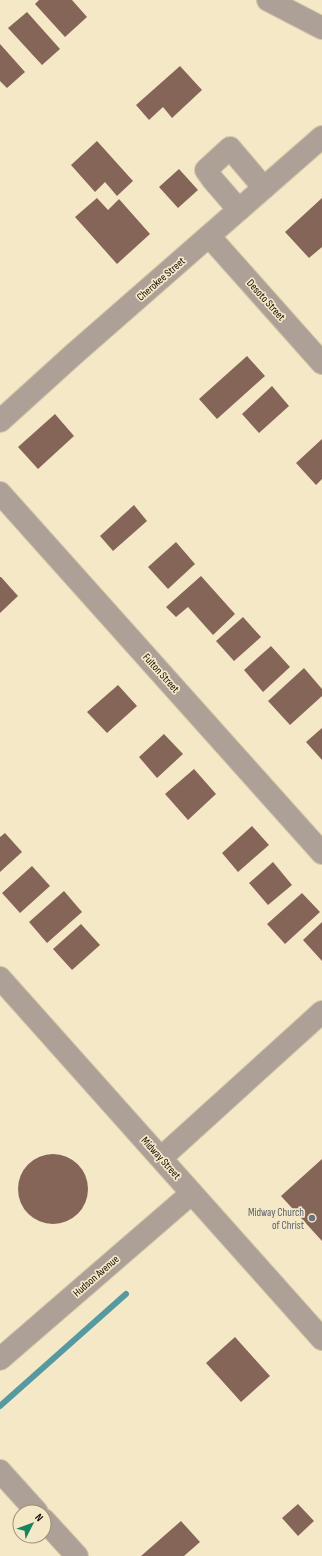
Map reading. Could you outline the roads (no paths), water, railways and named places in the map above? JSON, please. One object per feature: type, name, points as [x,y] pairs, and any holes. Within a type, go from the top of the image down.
[{"type":"street","points":[[268,0],[322,28]]},
{"type":"street","name":"Cherokee Street","points":[[0,421],[74,354],[322,137]]},
{"type":"street","points":[[239,210],[206,170],[230,148],[264,188]]},
{"type":"street","name":"Desoto Street","points":[[209,236],[322,363]]},
{"type":"street","name":"Fulton Street","points":[[0,493],[322,853]]},
{"type":"street","name":"Midway Street","points":[[0,978],[322,1339]]},
{"type":"street","points":[[161,1158],[322,1012]]},
{"type":"street","name":"Hudson Avenue","points":[[0,1359],[192,1193]]},
{"type":"street","points":[[0,1471],[30,1504]]},
{"type":"street","points":[[52,1529],[76,1556]]},
{"type":"waterway","points":[[0,1406],[126,1294]]},
{"type":"place","name":"Midway Church of Christ","points":[[312,1218]]}]
